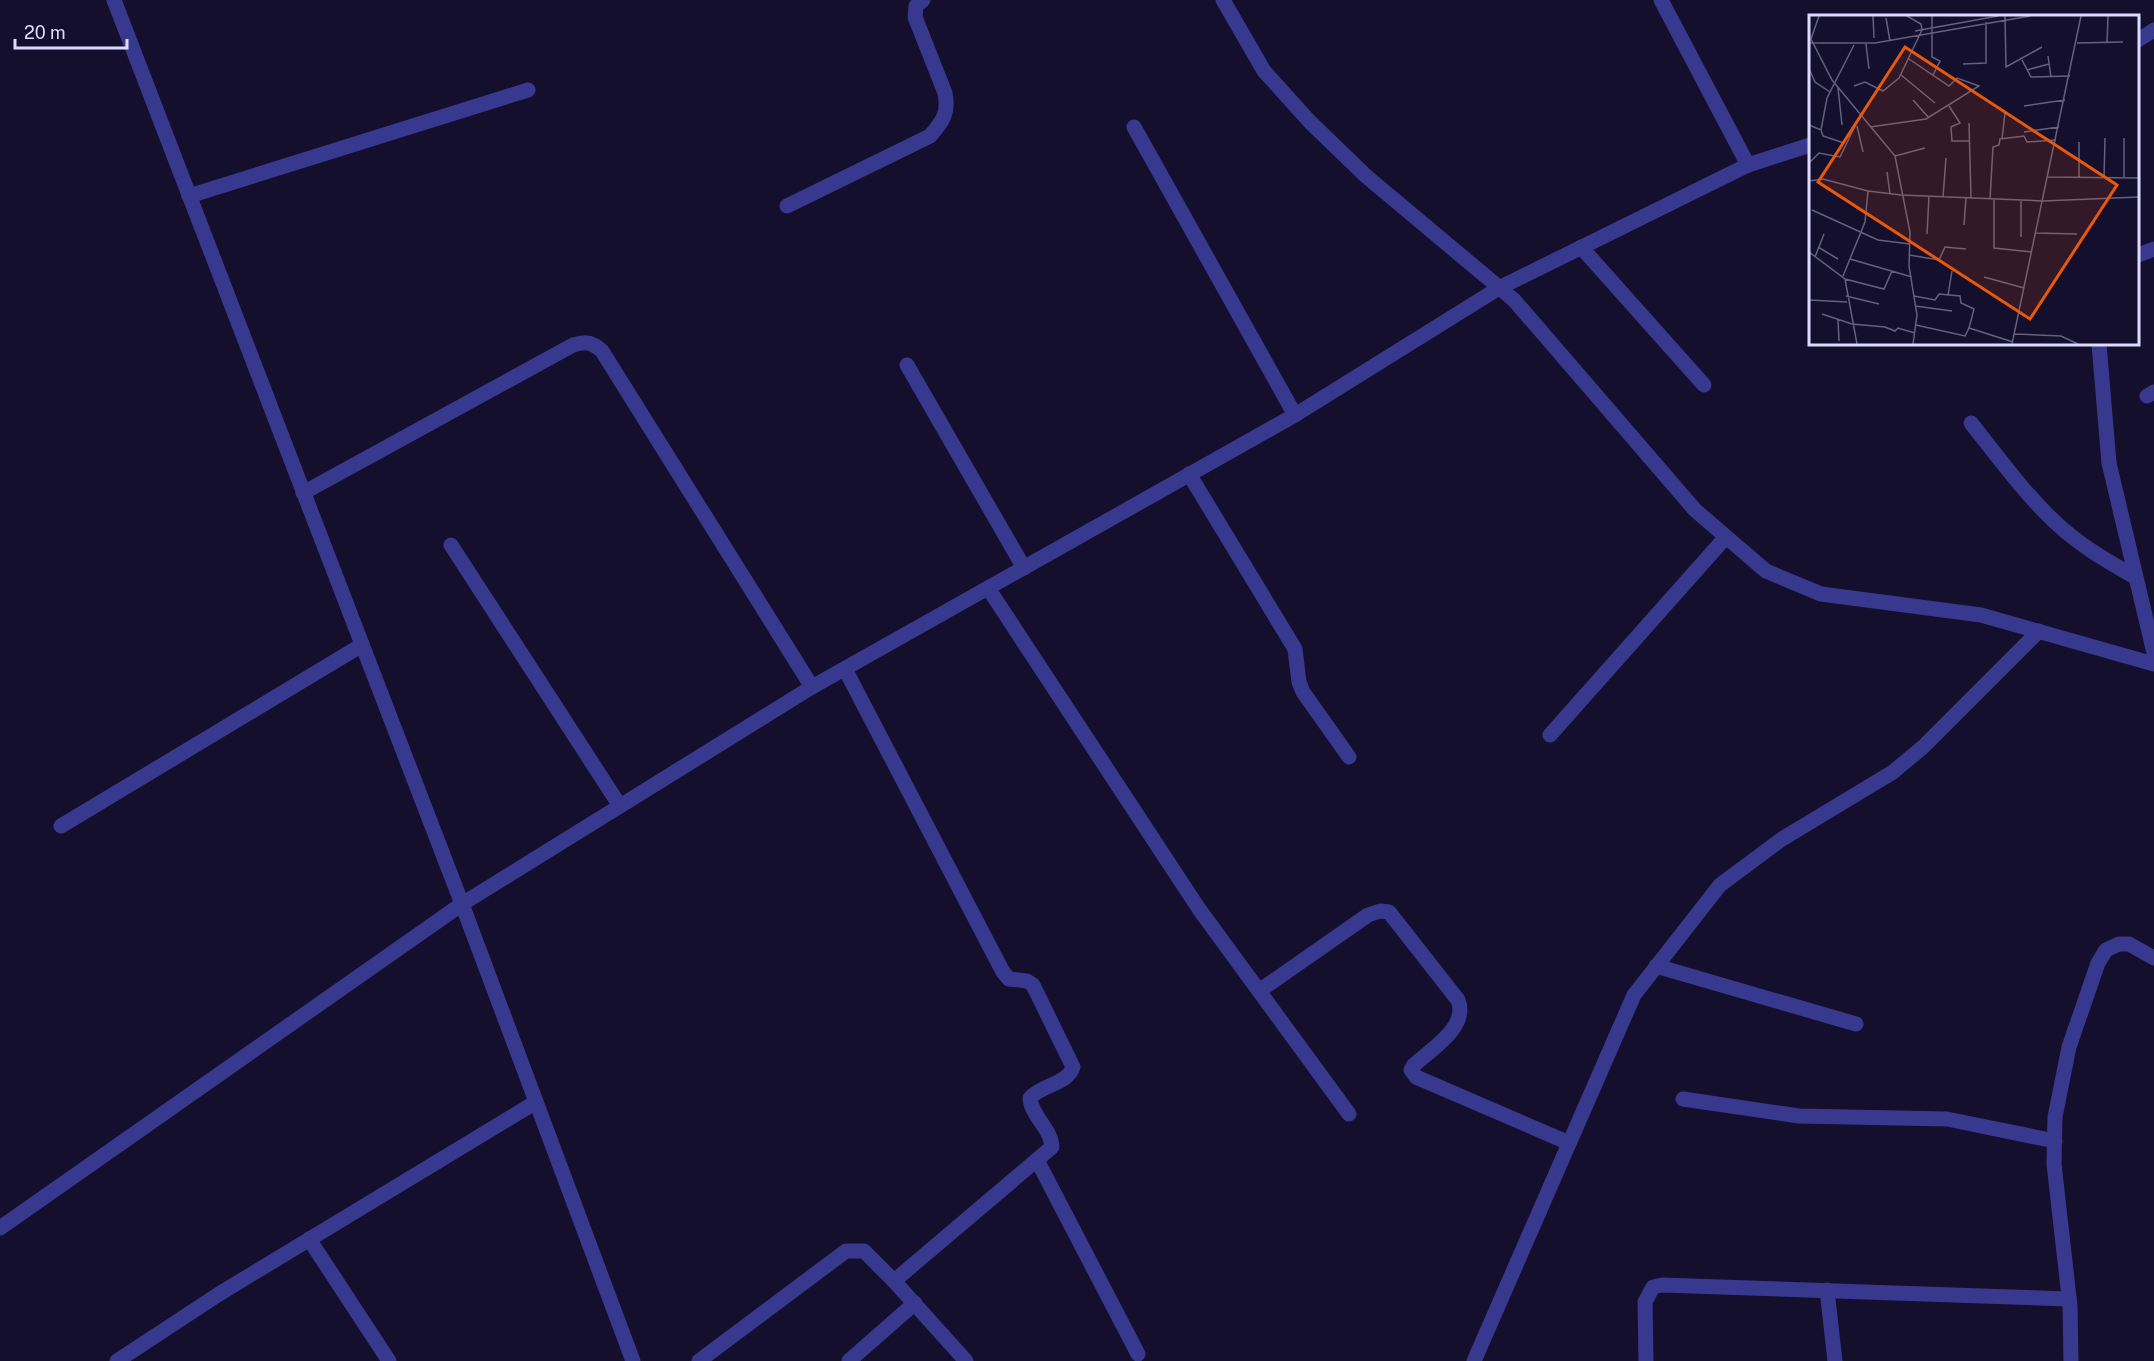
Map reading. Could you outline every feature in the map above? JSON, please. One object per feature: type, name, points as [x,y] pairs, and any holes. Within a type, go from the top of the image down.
[{"type":"street","points":[[114,0],[462,904],[633,1361]]},
{"type":"street","points":[[787,206],[930,136],[945,119],[948,105],[945,93],[915,17],[916,6],[922,0]]},
{"type":"street","points":[[1223,0],[1264,71],[1310,122],[1366,176],[1514,300],[1695,510],[1766,571],[1821,594],[1981,615],[2154,664]]},
{"type":"street","points":[[1661,0],[1748,165]]},
{"type":"street","points":[[2139,39],[2154,30]]},
{"type":"street","points":[[189,196],[528,90]]},
{"type":"street","points":[[1134,126],[1295,414]]},
{"type":"street","points":[[0,1228],[462,904],[813,687],[1295,414],[1499,288],[1748,165],[1809,145]]},
{"type":"street","points":[[1581,247],[1704,385]]},
{"type":"street","points":[[2139,255],[2154,249]]},
{"type":"street","points":[[303,493],[573,345],[584,341],[594,344],[602,351],[813,687]]},
{"type":"street","points":[[2099,345],[2109,463],[2154,653]]},
{"type":"street","points":[[907,366],[1024,568]]},
{"type":"street","points":[[1971,423],[2014,479],[2055,522],[2080,543],[2135,577]]},
{"type":"street","points":[[1190,474],[1295,649],[1297,674],[1303,692],[1348,757]]},
{"type":"street","points":[[1550,735],[1725,538]]},
{"type":"street","points":[[451,545],[620,806]]},
{"type":"street","points":[[988,588],[1199,909],[1349,1114]]},
{"type":"street","points":[[1474,1361],[1634,995],[1656,966],[1720,885],[1782,839],[1893,772],[1923,747],[2038,631]]},
{"type":"street","points":[[61,826],[362,645]]},
{"type":"street","points":[[845,669],[1003,972],[1009,979],[1027,981],[1033,985],[1071,1059],[1071,1072],[1030,1098],[1033,1109],[1052,1141],[1052,1147],[894,1281]]},
{"type":"street","points":[[1259,991],[1368,915],[1380,910],[1389,912],[1458,1000],[1461,1008],[1458,1024],[1413,1066],[1412,1070],[1416,1077],[1569,1143]]},
{"type":"street","points":[[2071,1361],[2069,1299],[2054,1164],[2055,1117],[2069,1047],[2098,963],[2106,950],[2119,944],[2129,944],[2154,958]]},
{"type":"street","points":[[1656,966],[1856,1024]]},
{"type":"street","points":[[1683,1099],[1799,1116],[1947,1119],[2055,1141]]},
{"type":"street","points":[[117,1361],[135,1356],[309,1239],[536,1102]]},
{"type":"street","points":[[1037,1160],[1138,1354]]},
{"type":"street","points":[[309,1239],[389,1361]]},
{"type":"street","points":[[699,1361],[846,1251],[864,1251],[915,1303],[966,1361]]},
{"type":"street","points":[[1646,1361],[1645,1302],[1653,1287],[1662,1285],[2069,1299]]},
{"type":"street","points":[[1827,1290],[1835,1361]]},
{"type":"street","points":[[849,1361],[915,1303]]}]
